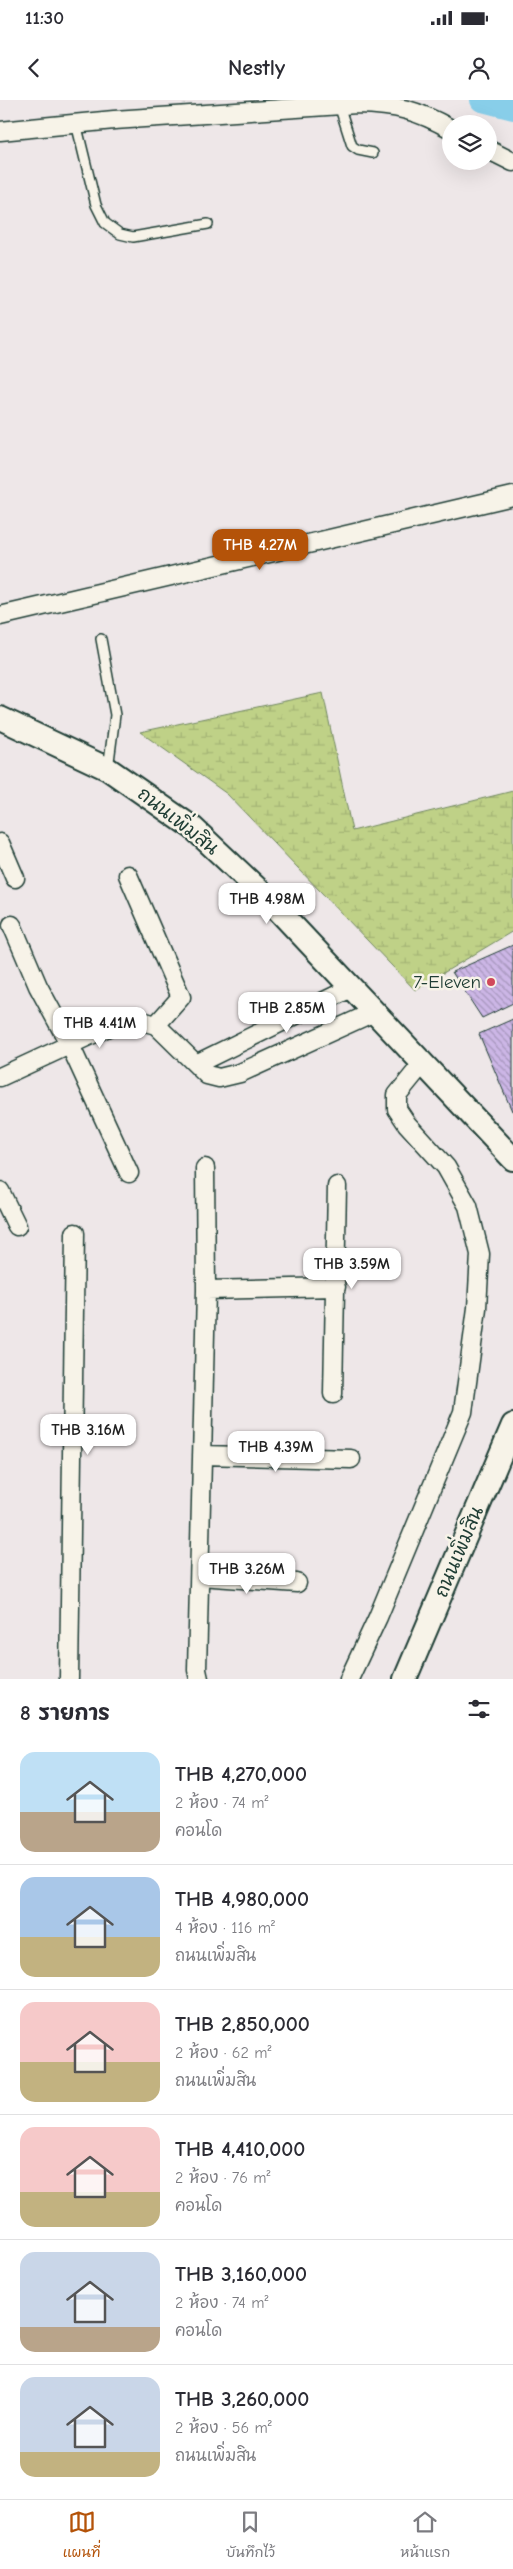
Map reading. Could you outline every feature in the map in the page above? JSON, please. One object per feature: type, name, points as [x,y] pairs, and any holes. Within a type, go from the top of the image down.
[{"type":"street","points":[[0,131],[339,105],[384,105],[412,110],[442,125]]},
{"type":"street","points":[[497,154],[513,162]]},
{"type":"street","points":[[0,616],[513,496]]},
{"type":"street","name":"ถนนเพิ่มสิน","points":[[2,724],[108,769],[194,828],[264,894],[513,1159]]},
{"type":"street","points":[[0,843],[15,878]]},
{"type":"street","points":[[128,875],[181,997],[156,1025]]},
{"type":"street","points":[[12,925],[38,986],[70,1045],[128,1173]]},
{"type":"street","points":[[196,1064],[351,988]]},
{"type":"street","points":[[0,1077],[121,1021],[142,1021],[156,1025],[207,1075],[219,1078],[240,1073],[374,1012]]},
{"type":"street","points":[[349,1679],[378,1617],[463,1412],[477,1308],[480,1254],[468,1206],[446,1167],[406,1124],[397,1109],[397,1095],[423,1063]]},
{"type":"street","points":[[198,1679],[206,1290],[205,1168]]},
{"type":"street","points":[[333,1394],[337,1186]]},
{"type":"street","points":[[0,1191],[17,1226]]},
{"type":"street","points":[[69,1679],[75,1233]]},
{"type":"street","points":[[206,1290],[336,1287]]},
{"type":"street","name":"ถนนเพิ่มสิน","points":[[404,1679],[513,1425]]},
{"type":"street","points":[[202,1455],[351,1459]]},
{"type":"street","points":[[200,1576],[297,1583]]},
{"type":"lane","points":[[339,105],[352,146],[373,153]]},
{"type":"lane","points":[[76,124],[96,205],[105,223],[120,234],[133,237],[208,224]]},
{"type":"lane","points":[[101,639],[115,715],[108,769]]},
{"type":"green space","points":[[323,693],[352,831],[513,791],[513,931],[415,990],[227,794],[140,732]]},
{"type":"building","points":[[513,945],[513,1003],[482,1018],[452,972]]},
{"type":"building","points":[[513,1019],[513,1111],[512,1111],[479,1034]]},
{"type":"waterway","points":[[482,100],[513,108]]},
{"type":"place","name":"7-Eleven","points":[[491,982]]}]
